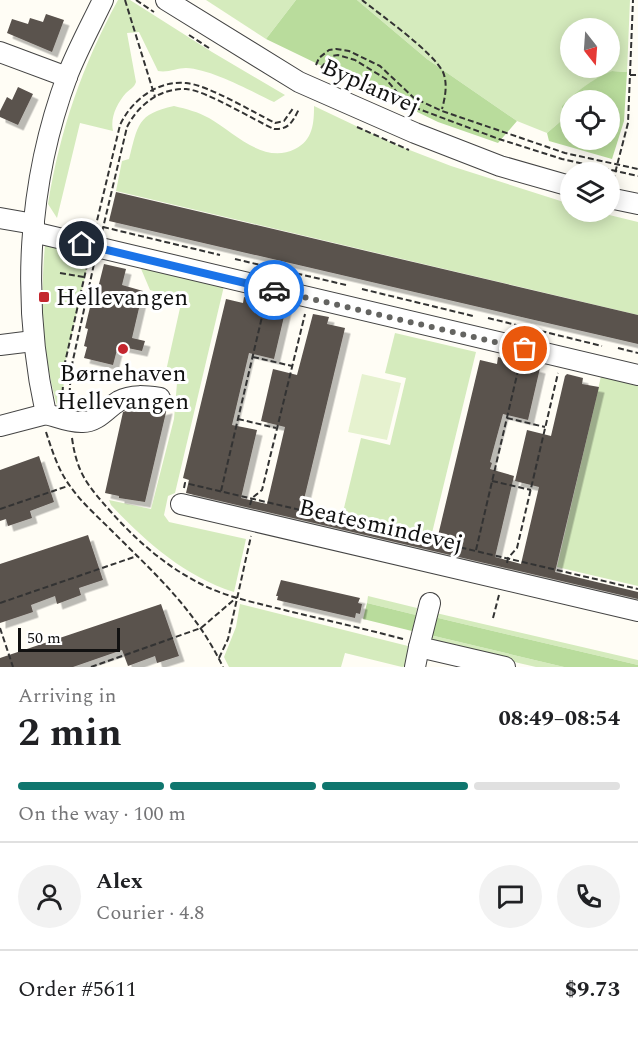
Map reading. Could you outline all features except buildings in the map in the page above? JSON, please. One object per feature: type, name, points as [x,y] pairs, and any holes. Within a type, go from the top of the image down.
[{"type":"street","points":[[60,418],[38,378],[33,341],[30,267],[33,228],[45,153],[67,77],[103,0]]},
{"type":"street","name":"Byplanvej","points":[[166,0],[299,82],[415,133],[500,166],[560,183]]},
{"type":"street","points":[[0,52],[67,77]]},
{"type":"street","points":[[620,197],[638,204]]},
{"type":"street","points":[[0,219],[95,247],[638,375]]},
{"type":"street","points":[[0,345],[33,341]]},
{"type":"street","points":[[0,426],[60,418],[82,422],[93,420],[120,400],[144,396],[160,398]]},
{"type":"street","name":"Beatesmindevej","points":[[181,504],[638,611]]},
{"type":"street","points":[[415,667],[430,603]]},
{"type":"street","points":[[419,647],[505,667]]},
{"type":"path","points":[[125,0],[155,97]]},
{"type":"path","points":[[362,0],[432,57],[443,73],[446,86],[442,111]]},
{"type":"path","points":[[618,162],[628,123],[633,0]]},
{"type":"path","points":[[316,65],[319,58],[329,51],[336,49],[349,51],[380,66],[414,98],[442,111],[565,153],[604,162]]},
{"type":"path","points":[[321,68],[331,57],[338,55],[355,60],[386,79],[400,96],[417,108],[531,149],[575,162]]},
{"type":"path","points":[[630,75],[638,75]]},
{"type":"path","points":[[223,667],[201,628],[176,595],[69,486],[45,429],[60,418],[120,125],[125,115],[133,105],[152,90],[175,83],[194,84],[274,123],[284,121],[294,107]]},
{"type":"path","points":[[299,109],[288,127],[281,130],[274,129],[194,91],[176,90],[155,97],[139,108],[127,127],[103,227],[84,277],[64,367],[60,418],[81,475],[133,536],[200,584],[236,598],[410,640],[419,647]]},
{"type":"path","points":[[620,166],[638,169]]},
{"type":"path","points":[[620,172],[638,176]]},
{"type":"path","points":[[103,227],[220,255]]},
{"type":"path","points":[[235,259],[346,285]]},
{"type":"path","points":[[60,273],[84,277]]},
{"type":"path","points":[[221,491],[269,289]]},
{"type":"path","points":[[362,289],[473,316]]},
{"type":"path","points":[[219,658],[228,639],[251,520],[252,498],[262,490],[309,298]]},
{"type":"path","points":[[488,318],[602,346]]},
{"type":"path","points":[[618,348],[638,353]]},
{"type":"path","points":[[253,357],[292,366]]},
{"type":"path","points":[[476,551],[521,360]]},
{"type":"path","points":[[494,618],[508,558],[517,548],[559,369]]},
{"type":"path","points":[[507,418],[546,427]]},
{"type":"path","points":[[238,419],[277,428]]},
{"type":"path","points":[[492,482],[531,490]]},
{"type":"path","points":[[181,504],[185,483],[638,589]]},
{"type":"path","points":[[0,509],[69,486]]},
{"type":"path","points":[[0,603],[137,556]]},
{"type":"path","points":[[91,667],[201,628],[236,598]]},
{"type":"path","points":[[0,628],[13,667]]},
{"type":"green space","points":[[118,0],[130,0],[285,95],[274,102],[231,81],[196,69],[158,71],[139,32],[127,33],[136,82],[117,106],[112,121],[113,131],[80,123],[57,218],[48,204],[66,124],[83,74]]},
{"type":"green space","points":[[206,0],[296,0],[266,39]]},
{"type":"green space","points":[[296,0],[357,0],[427,59],[517,121],[498,143],[438,122],[266,39]]},
{"type":"green space","points":[[357,0],[630,0],[627,72],[620,72],[620,18],[560,18],[560,78],[602,78],[585,90],[560,90],[560,122],[547,133],[517,121],[427,59]]},
{"type":"green space","points":[[620,72],[627,72],[624,121],[620,134],[620,90],[580,90],[598,78],[620,78]]},
{"type":"green space","points":[[174,106],[192,111],[219,124],[250,145],[272,153],[283,153],[295,149],[306,141],[313,125],[314,106],[394,144],[451,166],[560,201],[560,222],[620,222],[620,218],[638,222],[638,315],[116,191],[122,161],[129,159],[137,129],[146,117]]},
{"type":"green space","points":[[560,122],[560,144],[549,141],[547,133]]},
{"type":"green space","points":[[580,150],[615,150],[612,159]]},
{"type":"green space","points":[[45,245],[90,255],[64,367],[63,412],[59,412],[53,392],[46,350],[43,308]]},
{"type":"green space","points":[[139,264],[224,286],[175,493],[168,496],[164,515],[169,522],[246,539],[234,592],[199,577],[152,545],[124,519],[109,500],[151,509],[174,419],[177,383],[164,380],[182,299],[150,290]]},
{"type":"green space","points":[[395,333],[476,352],[432,533],[343,512],[361,438],[390,445],[406,378],[385,373]]},
{"type":"green space","points":[[602,372],[638,380],[638,586],[557,567]]},
{"type":"green space","points":[[362,374],[401,383],[387,440],[348,432]]},
{"type":"green space","points":[[368,596],[417,608],[416,615],[367,603]]},
{"type":"green space","points":[[367,603],[416,615],[412,631],[363,619]]},
{"type":"green space","points":[[240,604],[408,646],[407,651],[410,656],[407,666],[402,667],[345,653],[341,667],[229,667],[224,657],[236,627]]},
{"type":"green space","points":[[436,613],[638,660],[638,665],[434,617]]},
{"type":"green space","points":[[434,617],[638,665],[638,667],[564,667],[430,635]]},
{"type":"green space","points":[[430,635],[564,667],[536,667],[431,643]]},
{"type":"way so far","points":[[274,290],[525,349]]},
{"type":"place","name":"Hellevangen","points":[[44,297]]},
{"type":"place","name":"Børnehaven Hellevangen","points":[[123,349]]},
{"type":"route","points":[[82,244],[274,290]]}]
